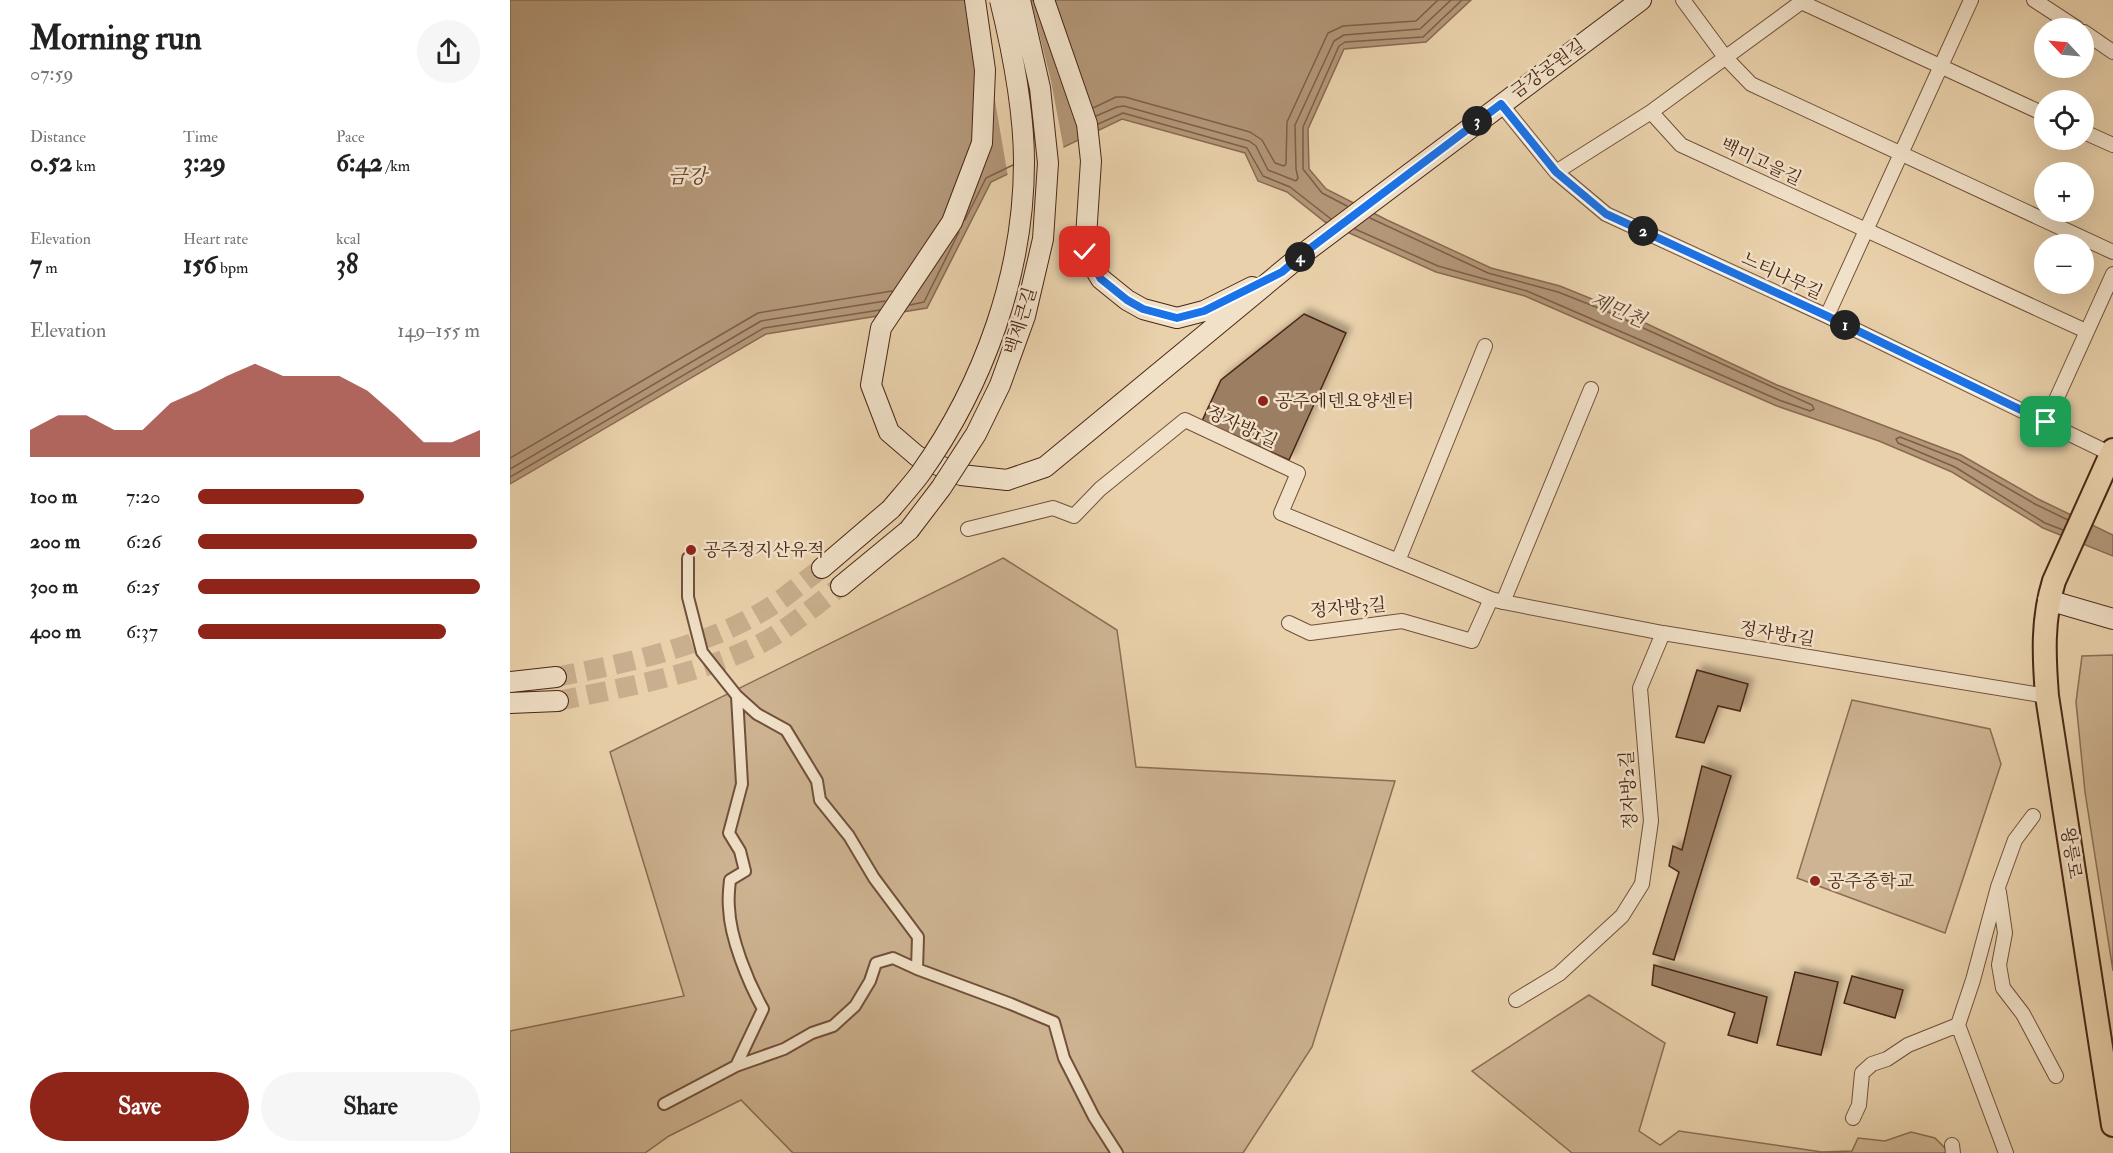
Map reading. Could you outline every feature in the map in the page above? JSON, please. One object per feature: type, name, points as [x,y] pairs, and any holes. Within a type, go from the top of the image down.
[{"type":"main road","points":[[975,0],[985,70],[982,143],[952,222],[881,328],[871,385],[889,432],[917,456],[961,475],[1007,480],[1045,467],[1282,272]]},
{"type":"main road","name":"백제큰길","points":[[822,568],[891,509],[919,475],[952,424],[974,381],[999,320],[1018,236],[1024,162],[1018,92],[1000,0]]},
{"type":"main road","name":"백제큰길","points":[[841,586],[909,530],[941,488],[976,434],[1000,385],[1025,316],[1043,239],[1048,163],[1040,88],[1020,0]]},
{"type":"main road","points":[[1044,0],[1088,124],[1091,161],[1085,252],[1101,279],[1127,300],[1143,309],[1177,318],[1204,311],[1282,272]]},
{"type":"main road","name":"금강공원길","points":[[1282,272],[1304,253],[1641,0]]},
{"type":"main road","name":"왕릉로","points":[[2110,458],[2051,590],[2044,646],[2047,696],[2113,1125]]},
{"type":"main road","points":[[2051,590],[2113,619]]},
{"type":"main road","points":[[510,682],[556,677]]},
{"type":"main road","points":[[510,703],[558,701]]},
{"type":"street","points":[[1683,0],[1725,57],[1751,84],[2113,252]]},
{"type":"street","points":[[1827,316],[1971,0]]},
{"type":"street","points":[[2034,0],[2062,18]]},
{"type":"street","points":[[1556,172],[1651,112],[1803,1],[2034,109]]},
{"type":"street","points":[[2094,39],[2113,52]]},
{"type":"street","name":"느티나무길","points":[[1501,104],[1556,172],[1606,214],[1827,316],[2046,422],[2110,458]]},
{"type":"street","name":"백미고을길","points":[[1651,112],[1681,145],[2086,331]]},
{"type":"street","points":[[2094,136],[2113,145]]},
{"type":"street","points":[[2046,422],[2113,274]]},
{"type":"street","points":[[1398,561],[1485,346]]},
{"type":"street","points":[[1497,600],[1591,389]]},
{"type":"street","name":"정자방1길","points":[[968,529],[1053,508],[1074,516],[1100,489],[1185,420],[1298,473],[1281,513],[1497,600],[1663,633],[2047,696]]},
{"type":"street","points":[[688,558],[688,597],[702,652],[736,696],[757,714],[786,730],[817,781],[820,800],[849,836],[874,878],[918,937],[917,969]]},
{"type":"street","name":"정자방3길","points":[[1289,623],[1310,633],[1402,621],[1472,641],[1497,600]]},
{"type":"street","name":"정자방2길","points":[[1516,999],[1559,974],[1622,916],[1642,884],[1651,821],[1640,688],[1663,633]]},
{"type":"street","points":[[736,696],[742,784],[729,833],[740,851],[745,871],[730,880],[729,909],[738,950],[749,984],[763,1009],[736,1066]]},
{"type":"street","points":[[2006,1153],[1958,1025],[1973,980],[1998,887],[2015,840],[2033,816]]},
{"type":"street","points":[[1998,887],[2005,933],[1999,965],[2003,988],[2023,1014],[2056,1076]]},
{"type":"street","points":[[664,1104],[736,1066],[784,1049],[812,1033],[832,1026],[855,1006],[870,981],[876,963],[892,958],[1054,1022],[1064,1058],[1094,1117],[1117,1153]]},
{"type":"street","points":[[1853,1118],[1860,1105],[1862,1073],[1872,1064],[1887,1059],[1908,1045],[1958,1025]]},
{"type":"shaded area","points":[[1003,558],[1117,630],[1136,767],[1395,781],[1312,1047],[1243,1153],[793,1153],[741,1100],[669,1136],[645,1153],[510,1153],[510,1031],[684,996],[610,752]]},
{"type":"shaded area","points":[[2113,655],[2113,971],[2085,792],[2076,702],[2082,656]]},
{"type":"shaded area","points":[[1852,700],[1990,729],[2001,764],[1945,933],[1797,878]]},
{"type":"shaded area","points":[[1589,995],[1665,1043],[1639,1131],[1660,1145],[1679,1131],[1822,1152],[1852,1151],[1858,1138],[1885,1141],[1911,1132],[1935,1138],[1950,1153],[1572,1153],[1472,1071]]},
{"type":"water","name":"금강","points":[[510,0],[1471,0],[1426,42],[1344,49],[1308,129],[1309,169],[1326,189],[1491,268],[1560,286],[1609,306],[1777,385],[1961,455],[2038,499],[2113,535],[2113,556],[2043,528],[1952,472],[1879,441],[1777,406],[1525,296],[1436,272],[1325,222],[1287,192],[1258,181],[1245,153],[1122,119],[991,182],[927,308],[766,334],[510,484]]},
{"type":"pier","points":[[971,0],[1031,0],[1051,81],[1064,150],[1008,177],[993,89]]},
{"type":"building","name":"공주에덴요양센터","points":[[1304,314],[1346,333],[1289,460],[1202,421],[1221,380]]},
{"type":"building","points":[[1697,670],[1748,684],[1740,711],[1718,706],[1704,743],[1676,737]]},
{"type":"building","points":[[1702,766],[1731,776],[1674,960],[1653,954],[1679,872],[1669,866],[1673,846],[1682,850]]},
{"type":"building","points":[[1654,965],[1767,997],[1757,1043],[1728,1035],[1735,1013],[1652,985]]},
{"type":"building","points":[[1795,972],[1838,982],[1821,1055],[1777,1045]]},
{"type":"building","points":[[1852,976],[1903,990],[1895,1018],[1844,1003]]},
{"type":"tunnel","points":[[556,677],[660,653],[711,636],[766,609],[822,568]]},
{"type":"tunnel","points":[[558,701],[669,677],[751,649],[800,618],[841,586]]},
{"type":"place","name":"공주에덴요양센터","points":[[1263,401]]},
{"type":"place","name":"공주정지산유적","points":[[691,550]]},
{"type":"place","name":"공주중학교","points":[[1815,881]]},
{"type":"route","points":[[1085,252],[1101,279],[1127,300],[1143,309],[1177,318],[1204,311],[1282,272],[1501,104],[1556,172],[1606,214],[1827,316],[2046,422]]},
{"type":"water label","name":"제민천","points":[[1618,310]]}]
